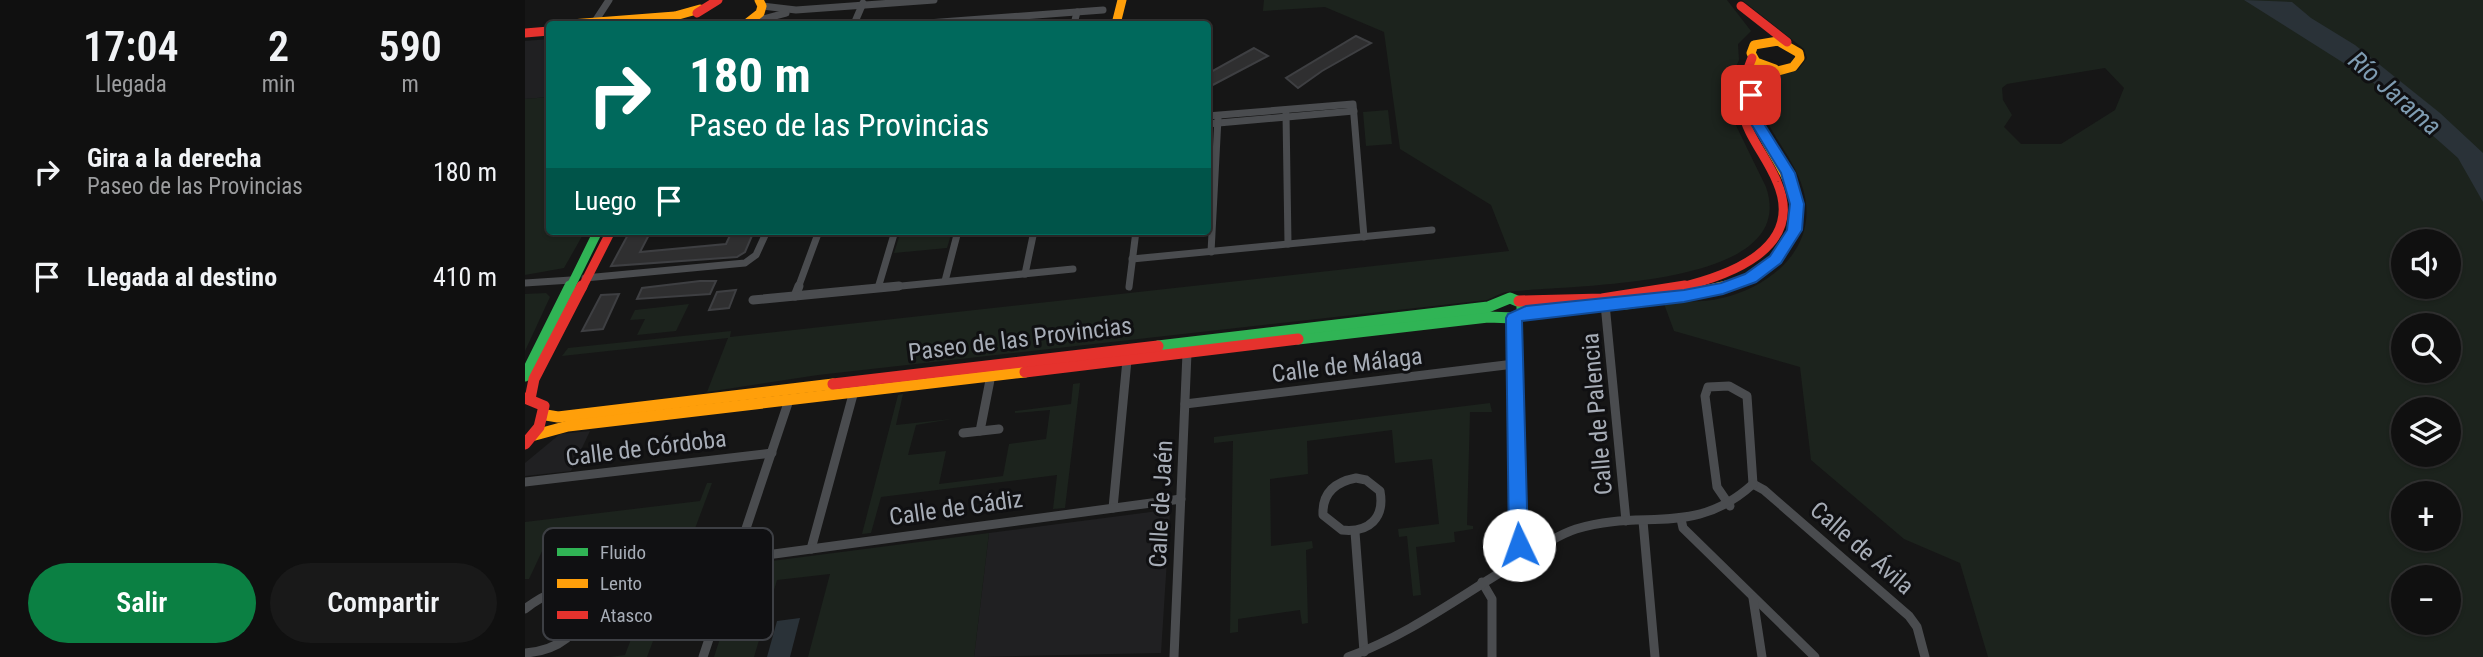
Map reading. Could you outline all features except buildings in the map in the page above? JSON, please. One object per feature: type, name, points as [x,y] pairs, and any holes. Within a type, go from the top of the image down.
[{"type":"street","points":[[595,21],[609,0]]},
{"type":"street","points":[[617,21],[675,16],[700,9],[718,0]]},
{"type":"street","points":[[758,21],[796,10],[863,3],[934,0]]},
{"type":"street","points":[[1118,21],[1122,0]]},
{"type":"street","points":[[751,21],[760,13],[760,3],[796,10]]},
{"type":"street","points":[[854,21],[863,3]]},
{"type":"street","points":[[1739,3],[1760,27],[1759,42]]},
{"type":"street","points":[[1739,3],[1799,53],[1798,63],[1786,69],[1761,65],[1752,58]]},
{"type":"street","points":[[691,21],[700,9]]},
{"type":"street","points":[[976,21],[1103,10]]},
{"type":"street","points":[[1075,21],[1077,12]]},
{"type":"street","points":[[1015,21],[1016,17]]},
{"type":"street","points":[[525,30],[546,29]]},
{"type":"street","points":[[1519,301],[1541,303],[1681,286],[1731,274],[1764,253],[1780,228],[1784,203],[1777,176],[1745,123],[1741,109],[1743,79],[1752,58],[1752,49],[1759,42],[1774,40],[1789,44]]},
{"type":"street","name":"Paseo de las Provincias","points":[[535,435],[568,426],[1684,296],[1723,289],[1765,269],[1784,250],[1796,221],[1794,188],[1757,122],[1751,95],[1759,76],[1775,69]]},
{"type":"street","points":[[1211,122],[1218,119],[1286,113],[1355,111],[1364,237]]},
{"type":"street","points":[[1286,113],[1288,244]]},
{"type":"street","points":[[1211,117],[1218,119]]},
{"type":"street","points":[[1211,252],[1218,119]]},
{"type":"street","points":[[1132,259],[1432,230]]},
{"type":"street","points":[[525,376],[596,235]]},
{"type":"street","points":[[525,444],[535,435],[546,415],[544,406],[528,398],[534,379],[609,235]]},
{"type":"street","points":[[585,278],[735,265],[752,259],[765,235]]},
{"type":"street","points":[[795,296],[818,235]]},
{"type":"street","points":[[877,288],[894,235]]},
{"type":"street","points":[[945,281],[957,235]]},
{"type":"street","points":[[1025,274],[1033,235]]},
{"type":"street","points":[[1129,287],[1135,235]]},
{"type":"street","points":[[753,300],[1073,269]]},
{"type":"street","points":[[525,284],[571,280]]},
{"type":"street","name":"Paseo de las Provincias","points":[[546,415],[558,417],[736,397],[1499,304],[1510,298],[1519,301]]},
{"type":"street","points":[[1519,301],[1524,307],[1514,316],[1517,532],[1519,545],[1526,556]]},
{"type":"street","points":[[1499,304],[1498,312],[1514,316]]},
{"type":"street","name":"Calle de Palencia","points":[[1605,304],[1626,521]]},
{"type":"street","name":"Calle de Jaén","points":[[1174,657],[1187,353]]},
{"type":"street","points":[[1114,508],[1127,360]]},
{"type":"street","name":"Calle de Málaga","points":[[1185,404],[1514,364]]},
{"type":"street","name":"Paseo de las Provincias","points":[[980,431],[991,375]]},
{"type":"street","points":[[1349,657],[1386,643],[1567,532],[1626,521],[1681,519],[1711,514],[1730,506],[1753,484],[1747,396],[1729,385],[1714,385],[1708,387],[1705,396],[1715,474],[1721,498],[1730,506]]},
{"type":"street","points":[[811,549],[854,391]]},
{"type":"street","points":[[747,528],[789,400]]},
{"type":"street","points":[[963,433],[999,429]]},
{"type":"street","name":"Calle de Córdoba","points":[[525,482],[772,453]]},
{"type":"street","points":[[1356,478],[1366,480],[1380,491],[1383,508],[1373,524],[1355,532],[1335,529],[1323,515],[1322,506],[1324,498],[1337,484],[1356,478]]},
{"type":"street","name":"Calle de Ávila","points":[[1753,484],[1764,490],[1909,616],[1917,627],[1925,657]]},
{"type":"street","name":"Calle de Cádiz","points":[[773,554],[1181,499]]},
{"type":"street","points":[[1681,519],[1683,528],[1815,657]]},
{"type":"street","points":[[1643,521],[1655,657]]},
{"type":"street","points":[[1355,532],[1364,652]]},
{"type":"street","points":[[1482,582],[1492,599],[1492,657]]},
{"type":"street","points":[[525,609],[543,597]]},
{"type":"street","points":[[1753,597],[1762,657]]},
{"type":"street","points":[[525,653],[538,653],[565,640]]},
{"type":"street","points":[[703,657],[709,640]]},
{"type":"shaded area","points":[[1264,0],[1727,0],[1751,31],[1738,44],[1739,60],[1729,82],[1726,105],[1766,187],[1768,221],[1749,246],[1715,264],[1671,276],[1623,283],[1507,292],[1487,300],[818,375],[707,392],[728,338],[562,356],[568,348],[731,331],[730,337],[1509,251],[1491,205],[1400,149],[1384,32],[1325,7],[1263,11]]},
{"type":"shaded area","points":[[1742,0],[2483,0],[2483,657],[1988,657],[1960,563],[1904,539],[1811,460],[1800,367],[1674,331],[1663,301],[1707,301],[1742,292],[1777,271],[1790,258],[1800,242],[1806,224],[1806,204],[1801,183],[1772,131],[1759,97],[1767,79],[1798,70],[1807,58],[1804,49]],"holes":[[[2105,68],[2124,88],[2115,110],[2061,144],[2021,144],[2004,127],[2012,115],[2003,100],[2002,88],[2007,84]]]},
{"type":"shaded area","points":[[546,39],[546,97],[525,99],[525,41]]},
{"type":"shaded area","points":[[546,97],[546,235],[583,235],[564,268],[525,275],[525,99]]},
{"type":"shaded area","points":[[1388,110],[1392,144],[1366,146],[1363,112]]},
{"type":"shaded area","points":[[900,235],[951,235],[947,248],[894,253]]},
{"type":"shaded area","points":[[546,293],[550,297],[525,351],[525,294]]},
{"type":"shaded area","points":[[689,304],[676,331],[637,335],[645,319],[630,320],[635,310]]},
{"type":"shaded area","points":[[1080,383],[1065,508],[1053,509],[1057,475],[881,497],[871,533],[862,534],[898,395],[903,394],[896,425],[952,419],[916,425],[908,455],[946,451],[939,484],[1003,476],[1009,444],[1046,439],[1050,410],[1015,411],[1071,404],[1073,384]]},
{"type":"shaded area","points":[[1490,403],[1492,412],[1470,412],[1467,525],[1473,526],[1473,529],[1454,532],[1455,542],[1416,547],[1421,595],[1413,596],[1407,536],[1399,537],[1398,529],[1439,524],[1432,459],[1395,463],[1392,430],[1307,441],[1308,474],[1270,479],[1271,546],[1312,541],[1313,548],[1306,550],[1308,623],[1302,624],[1300,610],[1238,619],[1238,632],[1230,633],[1233,441],[1214,443],[1214,437]]},
{"type":"shaded area","points":[[590,431],[571,471],[525,476],[525,463],[560,434]]},
{"type":"shaded area","points":[[707,483],[712,483],[695,528],[543,528],[543,549],[529,579],[525,579],[525,522],[700,501]]},
{"type":"shaded area","points":[[1166,510],[1170,512],[1161,653],[974,657],[989,533]]},
{"type":"shaded area","points":[[989,533],[974,657],[808,657],[830,574],[777,580],[773,593],[773,561]]},
{"type":"shaded area","points":[[631,640],[653,640],[647,657],[610,657],[625,655]]},
{"type":"shaded area","points":[[719,640],[759,640],[754,657],[714,657]]},
{"type":"water","name":"Río Jarama","points":[[2244,0],[2292,2],[2311,18],[2355,45],[2440,113],[2483,153],[2483,202],[2458,158],[2369,79]]},
{"type":"water","points":[[800,618],[790,657],[767,657],[777,621]]},
{"type":"traffic: fast","points":[[525,376],[596,235]]},
{"type":"traffic: fast","points":[[1298,339],[1488,317],[1514,318],[1526,312],[1625,304],[1692,294]]},
{"type":"traffic: fast","points":[[1158,346],[1488,307],[1510,298],[1522,303],[1522,313]]},
{"type":"traffic: slow","points":[[750,21],[760,13],[762,6],[759,0]]},
{"type":"traffic: slow","points":[[1117,21],[1122,0]]},
{"type":"traffic: slow","points":[[610,21],[675,16],[700,9]]},
{"type":"traffic: slow","points":[[1692,294],[1732,284],[1758,273],[1779,256],[1795,222],[1796,201],[1790,182],[1760,133],[1752,96],[1759,76],[1793,67],[1800,58],[1799,53],[1778,41],[1754,45],[1751,53],[1756,62],[1775,69]]},
{"type":"traffic: slow","points":[[535,435],[568,426],[1025,372]]},
{"type":"traffic: slow","points":[[546,415],[558,417],[833,384]]},
{"type":"traffic: jam","points":[[697,13],[718,0]]},
{"type":"traffic: jam","points":[[1741,6],[1787,42]]},
{"type":"traffic: jam","points":[[525,33],[546,31]]},
{"type":"traffic: jam","points":[[1519,301],[1602,299],[1666,290],[1723,275],[1744,265],[1765,249],[1777,233],[1785,212],[1777,181],[1746,124],[1742,109],[1742,84],[1752,58]]},
{"type":"traffic: jam","points":[[530,399],[534,379],[609,235]]},
{"type":"traffic: jam","points":[[1025,372],[1298,339]]},
{"type":"traffic: jam","points":[[833,384],[1158,346]]},
{"type":"traffic: jam","points":[[525,398],[544,406],[539,427],[525,444]]},
{"type":"route","points":[[1519,545],[1514,318],[1526,312],[1684,296],[1723,289],[1751,278],[1776,260],[1791,240],[1797,204],[1788,173],[1757,122],[1751,95]]}]
